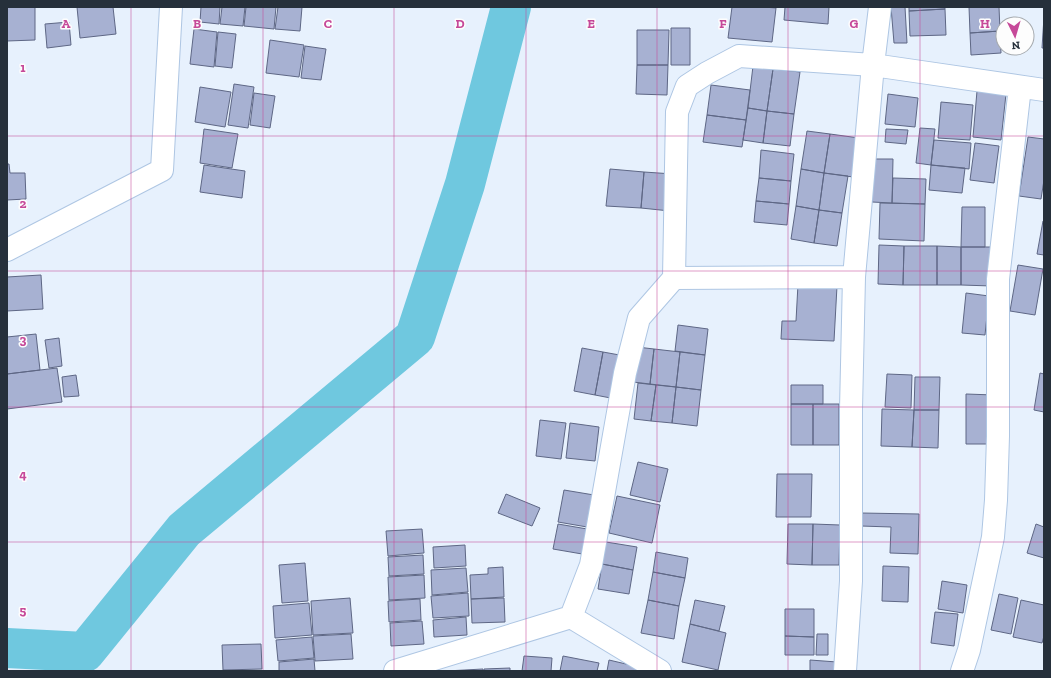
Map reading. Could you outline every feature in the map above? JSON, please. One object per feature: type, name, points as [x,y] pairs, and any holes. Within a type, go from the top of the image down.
[{"type":"street","points":[[7,250],[162,170],[172,7]]},
{"type":"street","points":[[845,671],[851,581],[851,409],[854,277],[873,65],[880,7]]},
{"type":"street","points":[[571,617],[591,565],[625,373],[638,318],[674,278],[677,112],[687,86],[707,73],[739,56],[873,65],[1044,90]]},
{"type":"street","points":[[962,671],[969,650],[993,536],[998,436],[998,279],[1020,87]]},
{"type":"street","points":[[674,278],[854,277]]},
{"type":"street","points":[[395,671],[571,617],[660,671]]},
{"type":"building","points":[[7,7],[35,7],[35,40],[7,41]]},
{"type":"building","points":[[77,7],[113,7],[116,34],[80,38]]},
{"type":"building","points":[[201,7],[220,7],[219,24],[200,22]]},
{"type":"building","points":[[222,7],[245,7],[243,26],[220,24]]},
{"type":"building","points":[[246,7],[276,7],[274,29],[244,26]]},
{"type":"building","points":[[278,7],[302,7],[300,31],[275,29]]},
{"type":"building","points":[[732,7],[776,8],[772,42],[728,38]]},
{"type":"building","points":[[785,7],[829,7],[828,24],[784,20]]},
{"type":"building","points":[[891,7],[905,7],[907,43],[894,43]]},
{"type":"building","points":[[909,7],[945,7],[945,9],[909,11]]},
{"type":"building","points":[[969,7],[999,7],[999,16],[995,16],[995,31],[970,33]]},
{"type":"building","points":[[945,9],[946,35],[910,36],[909,11]]},
{"type":"building","points":[[1044,17],[1044,48],[1042,48]]},
{"type":"building","points":[[69,22],[71,45],[47,48],[45,24]]},
{"type":"building","points":[[671,28],[690,28],[690,65],[671,65]]},
{"type":"building","points":[[194,29],[217,32],[214,67],[190,64]]},
{"type":"building","points":[[637,30],[669,30],[668,65],[637,65]]},
{"type":"building","points":[[995,31],[995,53],[971,55],[970,33]]},
{"type":"building","points":[[218,32],[236,34],[232,68],[215,66]]},
{"type":"building","points":[[270,40],[304,45],[299,77],[266,73]]},
{"type":"building","points":[[305,46],[326,49],[321,80],[301,78]]},
{"type":"building","points":[[637,65],[668,65],[667,95],[636,94]]},
{"type":"building","points":[[753,66],[773,69],[767,111],[748,108]]},
{"type":"building","points":[[773,69],[800,72],[794,114],[767,111]]},
{"type":"building","points":[[234,84],[254,87],[248,128],[228,125]]},
{"type":"building","points":[[711,85],[750,90],[746,120],[707,115]]},
{"type":"building","points":[[200,87],[231,92],[225,127],[195,122]]},
{"type":"building","points":[[977,91],[1006,94],[1001,140],[973,137]]},
{"type":"building","points":[[254,93],[275,96],[270,128],[250,125]]},
{"type":"building","points":[[888,94],[918,98],[915,127],[885,124]]},
{"type":"building","points":[[941,102],[973,105],[970,140],[938,138]]},
{"type":"building","points":[[748,108],[767,111],[763,143],[743,140]]},
{"type":"building","points":[[767,111],[794,114],[790,146],[763,143]]},
{"type":"building","points":[[707,115],[746,120],[742,147],[703,142]]},
{"type":"building","points":[[920,128],[935,129],[931,165],[916,163]]},
{"type":"building","points":[[204,129],[238,134],[232,168],[200,163]]},
{"type":"building","points":[[886,129],[908,130],[906,144],[885,142]]},
{"type":"building","points":[[807,131],[830,134],[824,173],[801,169]]},
{"type":"building","points":[[830,134],[859,138],[853,177],[824,173]]},
{"type":"building","points":[[1028,137],[1044,139],[1044,180],[1041,199],[1019,196]]},
{"type":"building","points":[[934,140],[971,143],[969,169],[931,165]]},
{"type":"building","points":[[975,143],[999,146],[994,183],[970,180]]},
{"type":"building","points":[[761,150],[794,154],[791,181],[759,178]]},
{"type":"building","points":[[873,159],[893,159],[892,203],[872,202]]},
{"type":"building","points":[[7,164],[9,164],[10,173],[25,173],[26,199],[7,200]]},
{"type":"building","points":[[204,165],[245,171],[242,198],[200,192]]},
{"type":"building","points":[[931,165],[965,168],[962,193],[929,190]]},
{"type":"building","points":[[610,169],[644,172],[641,208],[606,206]]},
{"type":"building","points":[[801,169],[824,173],[819,210],[796,206]]},
{"type":"building","points":[[644,172],[673,174],[670,211],[641,208]]},
{"type":"building","points":[[824,173],[848,176],[842,213],[819,210]]},
{"type":"building","points":[[759,178],[791,181],[789,204],[756,201]]},
{"type":"building","points":[[893,178],[926,179],[925,204],[892,203]]},
{"type":"building","points":[[756,201],[789,204],[787,225],[754,222]]},
{"type":"building","points":[[880,203],[925,204],[924,241],[879,239]]},
{"type":"building","points":[[796,206],[819,210],[814,243],[791,239]]},
{"type":"building","points":[[962,207],[985,207],[985,247],[961,247]]},
{"type":"building","points":[[819,210],[842,213],[837,246],[814,243]]},
{"type":"building","points":[[1044,221],[1044,255],[1037,254]]},
{"type":"building","points":[[879,245],[904,246],[903,285],[878,284]]},
{"type":"building","points":[[904,246],[937,246],[937,285],[903,285]]},
{"type":"building","points":[[937,246],[961,247],[961,285],[937,285]]},
{"type":"building","points":[[961,247],[992,247],[992,286],[961,285]]},
{"type":"building","points":[[1018,265],[1043,269],[1035,315],[1010,311]]},
{"type":"building","points":[[41,275],[43,309],[7,311],[7,277]]},
{"type":"building","points":[[798,284],[837,286],[834,341],[781,339],[782,321],[796,321]]},
{"type":"building","points":[[966,293],[989,296],[985,335],[962,333]]},
{"type":"building","points":[[678,325],[708,329],[705,355],[675,351]]},
{"type":"building","points":[[36,334],[40,370],[7,374],[7,337]]},
{"type":"building","points":[[59,338],[62,366],[49,368],[45,340]]},
{"type":"building","points":[[637,347],[654,349],[650,384],[633,382]]},
{"type":"building","points":[[582,348],[603,352],[595,395],[574,391]]},
{"type":"building","points":[[654,349],[680,352],[676,387],[650,384]]},
{"type":"building","points":[[603,352],[625,356],[616,399],[595,395]]},
{"type":"building","points":[[680,352],[705,355],[701,390],[676,387]]},
{"type":"building","points":[[57,368],[62,402],[7,409],[7,374]]},
{"type":"building","points":[[1040,373],[1044,374],[1044,412],[1034,410]]},
{"type":"building","points":[[887,374],[912,375],[911,408],[885,407]]},
{"type":"building","points":[[76,375],[79,396],[64,397],[62,377]]},
{"type":"building","points":[[915,377],[940,377],[939,410],[914,410]]},
{"type":"building","points":[[638,383],[656,385],[651,421],[634,419]]},
{"type":"building","points":[[656,385],[676,387],[672,423],[651,421]]},
{"type":"building","points":[[791,385],[823,385],[823,404],[791,404]]},
{"type":"building","points":[[676,387],[701,390],[697,426],[672,423]]},
{"type":"building","points":[[966,394],[994,395],[993,444],[966,444]]},
{"type":"building","points":[[791,404],[813,404],[813,445],[791,445]]},
{"type":"building","points":[[813,404],[839,404],[839,445],[813,445]]},
{"type":"building","points":[[882,409],[914,410],[912,447],[881,446]]},
{"type":"building","points":[[914,410],[939,410],[938,448],[912,447]]},
{"type":"building","points":[[540,420],[566,423],[561,459],[536,456]]},
{"type":"building","points":[[570,423],[599,427],[595,461],[566,458]]},
{"type":"building","points":[[638,462],[668,469],[660,502],[630,495]]},
{"type":"building","points":[[777,474],[812,474],[811,517],[776,517]]},
{"type":"building","points":[[564,490],[600,496],[593,528],[558,522]]},
{"type":"building","points":[[506,494],[540,508],[532,526],[498,513]]},
{"type":"building","points":[[617,496],[660,505],[652,543],[609,533]]},
{"type":"building","points":[[861,513],[919,514],[918,554],[890,553],[891,527],[861,526]]},
{"type":"building","points":[[558,524],[593,530],[588,555],[553,549]]},
{"type":"building","points":[[788,524],[813,524],[812,565],[787,564]]},
{"type":"building","points":[[813,524],[840,525],[839,565],[812,565]]},
{"type":"building","points":[[1036,524],[1044,527],[1044,558],[1027,553]]},
{"type":"building","points":[[422,529],[424,553],[388,556],[386,531]]},
{"type":"building","points":[[606,542],[637,547],[633,570],[602,564]]},
{"type":"building","points":[[465,545],[466,566],[434,568],[433,547]]},
{"type":"building","points":[[656,552],[688,558],[685,578],[653,572]]},
{"type":"building","points":[[423,555],[424,574],[389,576],[388,557]]},
{"type":"building","points":[[305,563],[308,601],[282,603],[279,565]]},
{"type":"building","points":[[602,564],[633,570],[629,594],[598,589]]},
{"type":"building","points":[[883,566],[909,567],[908,602],[882,601]]},
{"type":"building","points":[[503,567],[504,597],[471,599],[470,575],[488,574],[488,568]]},
{"type":"building","points":[[466,568],[468,592],[432,595],[431,570]]},
{"type":"building","points":[[653,572],[685,578],[679,606],[648,600]]},
{"type":"building","points":[[424,575],[425,598],[389,600],[388,577]]},
{"type":"building","points":[[942,581],[967,585],[963,613],[938,609]]},
{"type":"building","points":[[468,593],[469,616],[433,618],[431,596]]},
{"type":"building","points":[[999,594],[1018,598],[1011,634],[991,630]]},
{"type":"building","points":[[350,598],[353,633],[313,635],[311,601]]},
{"type":"building","points":[[504,598],[505,622],[472,623],[471,599]]},
{"type":"building","points":[[420,599],[421,620],[389,622],[388,601]]},
{"type":"building","points":[[648,600],[679,606],[674,639],[641,633]]},
{"type":"building","points":[[695,600],[725,606],[719,631],[690,624]]},
{"type":"building","points":[[1021,600],[1044,605],[1044,636],[1042,643],[1013,637]]},
{"type":"building","points":[[309,603],[312,635],[275,638],[273,606]]},
{"type":"building","points":[[785,609],[814,609],[814,637],[785,636]]},
{"type":"building","points":[[935,612],[958,614],[954,646],[931,643]]},
{"type":"building","points":[[466,617],[467,635],[434,637],[433,620]]},
{"type":"building","points":[[422,621],[424,644],[391,646],[390,623]]},
{"type":"building","points":[[690,624],[726,633],[718,670],[682,662]]},
{"type":"building","points":[[351,634],[353,659],[315,661],[313,636]]},
{"type":"building","points":[[817,634],[828,634],[828,655],[816,655]]},
{"type":"building","points":[[785,636],[814,637],[814,655],[785,655]]},
{"type":"building","points":[[312,637],[314,658],[278,661],[276,640]]},
{"type":"building","points":[[261,644],[262,669],[223,670],[222,645]]},
{"type":"building","points":[[524,656],[552,658],[551,671],[522,671]]},
{"type":"building","points":[[563,656],[599,663],[597,671],[560,671]]},
{"type":"building","points":[[314,659],[315,671],[279,671],[279,662]]},
{"type":"building","points":[[609,660],[643,668],[643,671],[607,671]]},
{"type":"building","points":[[810,660],[837,662],[837,671],[810,671]]},
{"type":"building","points":[[510,668],[510,671],[484,671],[484,669]]},
{"type":"building","points":[[483,669],[483,671],[446,671]]},
{"type":"waterway","points":[[7,648],[85,652],[184,530],[415,337],[465,184],[511,7]]}]
